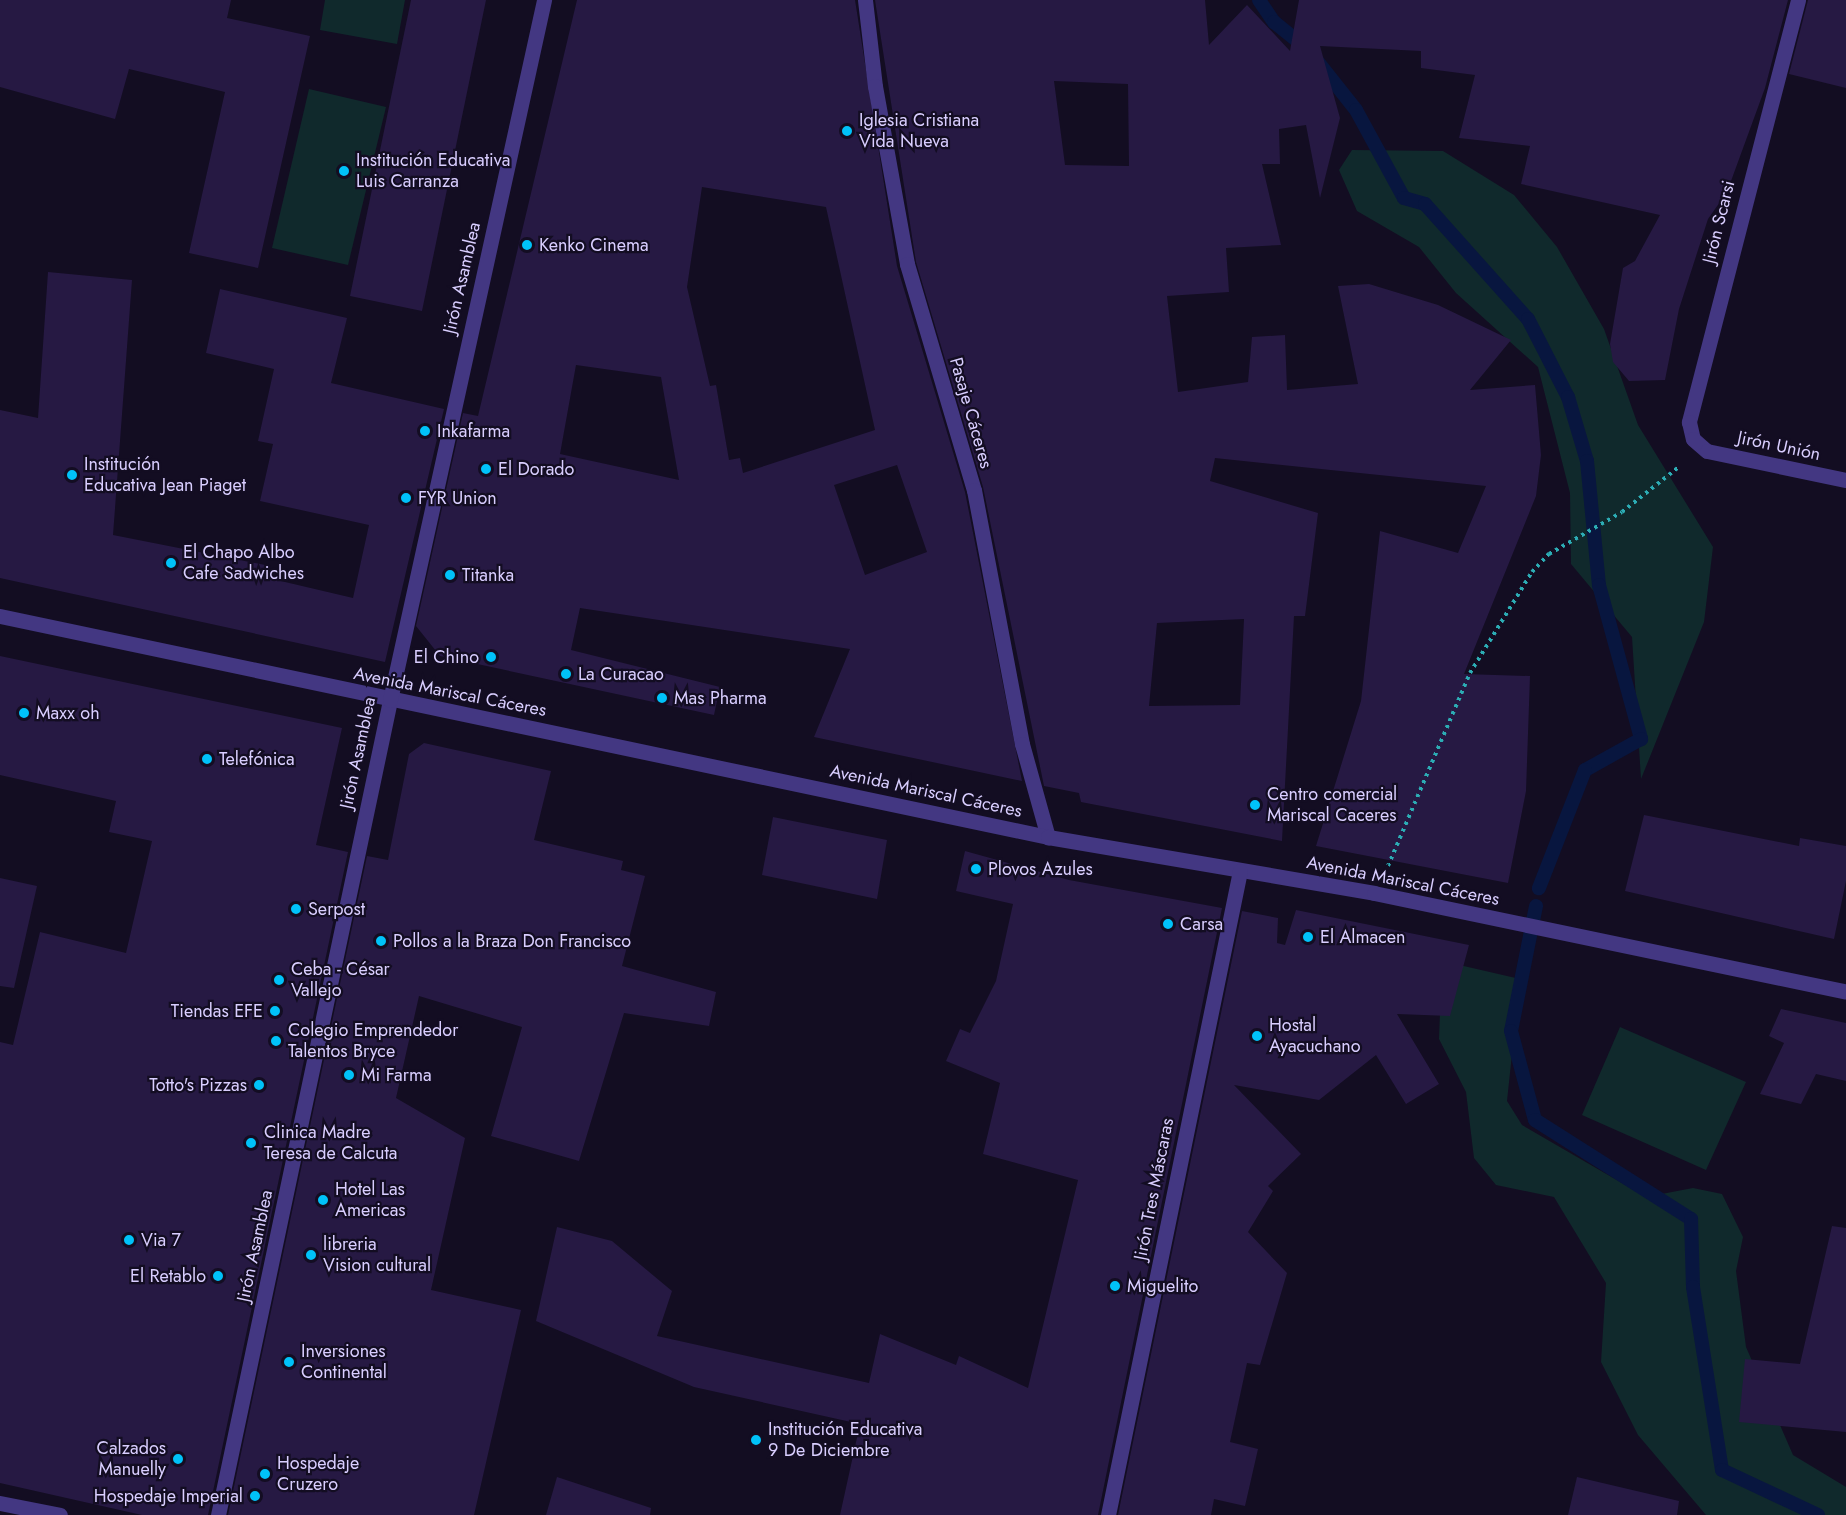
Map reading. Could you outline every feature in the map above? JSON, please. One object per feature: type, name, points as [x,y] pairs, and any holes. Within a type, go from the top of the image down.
[{"type":"street","name":"Jirón Asamblea","points":[[218,1515],[390,700],[544,0]]},
{"type":"street","name":"Pasaje Cáceres","points":[[865,0],[875,86],[907,264],[974,490],[1022,744],[1048,837]]},
{"type":"street","name":"Jirón Scarsi","points":[[1704,450],[1693,439],[1689,422],[1798,0]]},
{"type":"street","name":"Jirón Unión","points":[[1704,450],[1846,480]]},
{"type":"street","name":"Avenida Mariscal Cáceres","points":[[0,616],[1048,837],[1374,893],[1846,992]]},
{"type":"street","name":"Jirón Tres Máscaras","points":[[1108,1515],[1240,871]]},
{"type":"street","points":[[0,1503],[60,1515]]},
{"type":"path","points":[[1374,893],[1476,663],[1532,572],[1570,540],[1622,512],[1704,450]]},
{"type":"green space","points":[[325,0],[405,0],[397,44],[320,30]]},
{"type":"green space","points":[[309,89],[386,107],[348,265],[272,248]]},
{"type":"green space","points":[[1352,150],[1443,151],[1514,195],[1557,247],[1604,329],[1638,425],[1713,547],[1704,622],[1641,779],[1632,637],[1571,564],[1570,493],[1538,367],[1456,293],[1419,247],[1357,211],[1339,170]]},
{"type":"green space","points":[[1442,961],[1520,979],[1507,1101],[1522,1125],[1646,1197],[1693,1188],[1722,1194],[1743,1237],[1736,1271],[1746,1347],[1793,1455],[1846,1487],[1846,1515],[1706,1515],[1638,1435],[1601,1362],[1606,1283],[1554,1197],[1496,1185],[1474,1158],[1466,1092],[1439,1039]]},
{"type":"green space","points":[[1620,1027],[1746,1082],[1706,1170],[1582,1115]]},
{"type":"building","points":[[0,0],[231,0],[227,18],[310,36],[258,268],[189,253],[225,92],[129,69],[115,119],[0,87]]},
{"type":"building","points":[[411,0],[486,0],[422,311],[350,296]]},
{"type":"building","points":[[577,0],[855,0],[897,266],[965,492],[1022,781],[814,737],[850,649],[580,608],[571,650],[720,687],[714,715],[440,656],[416,626],[463,413],[478,416]],"holes":[[[702,187],[826,207],[875,430],[743,473],[740,458],[729,460],[716,385],[710,386],[687,287]],[[576,365],[661,377],[679,480],[560,454]],[[897,465],[927,552],[865,575],[834,485]]]},
{"type":"building","points":[[875,0],[1205,0],[1209,45],[1247,5],[1290,51],[1299,0],[1788,0],[1765,88],[1727,192],[1708,219],[1679,309],[1665,380],[1629,381],[1613,362],[1610,344],[1623,268],[1635,261],[1660,215],[1521,184],[1530,146],[1459,138],[1475,75],[1421,68],[1421,51],[1320,46],[1340,118],[1320,198],[1306,125],[1279,129],[1280,164],[1262,164],[1281,245],[1226,248],[1229,292],[1167,296],[1178,392],[1248,382],[1252,337],[1285,335],[1287,390],[1358,384],[1338,286],[1369,284],[1438,305],[1511,340],[1470,390],[1535,385],[1541,455],[1536,496],[1464,674],[1530,676],[1526,791],[1508,883],[1316,846],[1361,701],[1380,531],[1458,553],[1486,486],[1215,458],[1210,481],[1318,513],[1305,616],[1294,616],[1282,841],[1081,802],[1079,793],[1044,786],[983,487],[916,262]],"holes":[[[1054,81],[1128,84],[1129,166],[1065,165]],[[1244,619],[1240,705],[1149,706],[1157,623]]]},
{"type":"building","points":[[1808,0],[1846,0],[1846,88],[1789,74]]},
{"type":"building","points":[[48,272],[132,280],[113,535],[270,566],[268,578],[353,598],[369,525],[260,501],[273,444],[258,441],[274,369],[206,353],[220,289],[347,318],[331,383],[444,409],[385,662],[0,578],[0,410],[38,418]]},
{"type":"building","points":[[0,656],[342,728],[316,845],[348,852],[208,1515],[142,1515],[0,1483],[0,1042],[13,1045],[40,932],[126,953],[152,841],[109,832],[116,801],[0,775]]},
{"type":"building","points":[[424,743],[551,771],[534,840],[623,861],[621,870],[645,876],[622,966],[716,992],[709,1026],[624,1013],[579,1161],[491,1136],[522,1027],[419,996],[396,1098],[465,1138],[431,1290],[521,1310],[474,1515],[228,1515],[367,856],[388,860],[409,754]]},
{"type":"building","points":[[1644,815],[1799,846],[1800,838],[1846,846],[1846,881],[1834,939],[1625,891]]},
{"type":"building","points":[[773,817],[887,840],[877,899],[762,875]]},
{"type":"building","points":[[965,851],[1069,880],[1222,908],[1098,1515],[840,1515],[860,1424],[694,1387],[536,1321],[557,1227],[612,1241],[672,1291],[657,1336],[869,1383],[880,1334],[956,1365],[959,1356],[1028,1388],[1078,1180],[983,1154],[1000,1083],[946,1061],[960,1029],[970,1033],[996,981],[1013,904],[956,891]]},
{"type":"building","points":[[0,878],[37,886],[14,988],[0,986]]},
{"type":"building","points":[[1296,910],[1469,945],[1450,1016],[1397,1014],[1439,1084],[1406,1104],[1376,1055],[1319,1100],[1234,1085],[1301,1154],[1268,1186],[1273,1191],[1248,1232],[1287,1273],[1260,1365],[1247,1363],[1230,1442],[1258,1449],[1245,1506],[1214,1499],[1211,1515],[1118,1515],[1242,911],[1278,918],[1277,943],[1285,945]]},
{"type":"building","points":[[1781,1009],[1846,1023],[1846,1081],[1816,1074],[1801,1104],[1760,1094],[1784,1043],[1769,1036]]},
{"type":"building","points":[[1832,1226],[1846,1228],[1846,1432],[1739,1422],[1745,1359],[1800,1364]]},
{"type":"building","points":[[557,1477],[651,1508],[650,1515],[546,1515]]},
{"type":"building","points":[[1577,1477],[1679,1501],[1677,1515],[1568,1515]]},
{"type":"waterway","points":[[1259,0],[1274,22],[1305,47]]},
{"type":"waterway","points":[[1318,62],[1356,110],[1404,198],[1425,204],[1528,319],[1568,397],[1587,461],[1599,585],[1641,739],[1585,770],[1539,888]]},
{"type":"waterway","points":[[1536,906],[1511,1031],[1535,1120],[1691,1219],[1693,1287],[1722,1470],[1818,1515]]},
{"type":"place","name":"Iglesia Cristiana Vida Nueva","points":[[847,131]]},
{"type":"place","name":"Institución Educativa Luis Carranza","points":[[344,171]]},
{"type":"place","name":"Kenko Cinema","points":[[527,245]]},
{"type":"place","name":"Inkafarma","points":[[425,431]]},
{"type":"place","name":"El Dorado","points":[[486,469]]},
{"type":"place","name":"Institución Educativa Jean Piaget","points":[[72,475]]},
{"type":"place","name":"FYR Union","points":[[406,498]]},
{"type":"place","name":"El Chapo Albo Cafe Sadwiches","points":[[171,563]]},
{"type":"place","name":"Titanka","points":[[450,575]]},
{"type":"place","name":"El Chino","points":[[491,657]]},
{"type":"place","name":"La Curacao","points":[[566,674]]},
{"type":"place","name":"Mas Pharma","points":[[662,698]]},
{"type":"place","name":"Maxx oh","points":[[24,713]]},
{"type":"place","name":"Telefónica","points":[[207,759]]},
{"type":"place","name":"Centro comercial Mariscal Caceres","points":[[1255,805]]},
{"type":"place","name":"Plovos Azules","points":[[976,869]]},
{"type":"place","name":"Serpost","points":[[296,909]]},
{"type":"place","name":"Carsa","points":[[1168,924]]},
{"type":"place","name":"El Almacen","points":[[1308,937]]},
{"type":"place","name":"Pollos a la Braza Don Francisco","points":[[381,941]]},
{"type":"place","name":"Ceba - César Vallejo","points":[[279,980]]},
{"type":"place","name":"Tiendas EFE","points":[[275,1011]]},
{"type":"place","name":"Hostal Ayacuchano","points":[[1257,1036]]},
{"type":"place","name":"Colegio Emprendedor Talentos Bryce","points":[[276,1041]]},
{"type":"place","name":"Mi Farma","points":[[349,1075]]},
{"type":"place","name":"Totto's Pizzas","points":[[259,1085]]},
{"type":"place","name":"Clinica Madre Teresa de Calcuta","points":[[251,1143]]},
{"type":"place","name":"Hotel Las Americas","points":[[323,1200]]},
{"type":"place","name":"Via 7","points":[[129,1240]]},
{"type":"place","name":"libreria Vision cultural","points":[[311,1255]]},
{"type":"place","name":"El Retablo","points":[[218,1276]]},
{"type":"place","name":"Miguelito","points":[[1115,1286]]},
{"type":"place","name":"Inversiones Continental","points":[[289,1362]]},
{"type":"place","name":"Institución Educativa 9 De Diciembre","points":[[756,1440]]},
{"type":"place","name":"Calzados Manuelly","points":[[178,1459]]},
{"type":"place","name":"Hospedaje Cruzero","points":[[265,1474]]},
{"type":"place","name":"Hospedaje Imperial","points":[[255,1496]]}]
